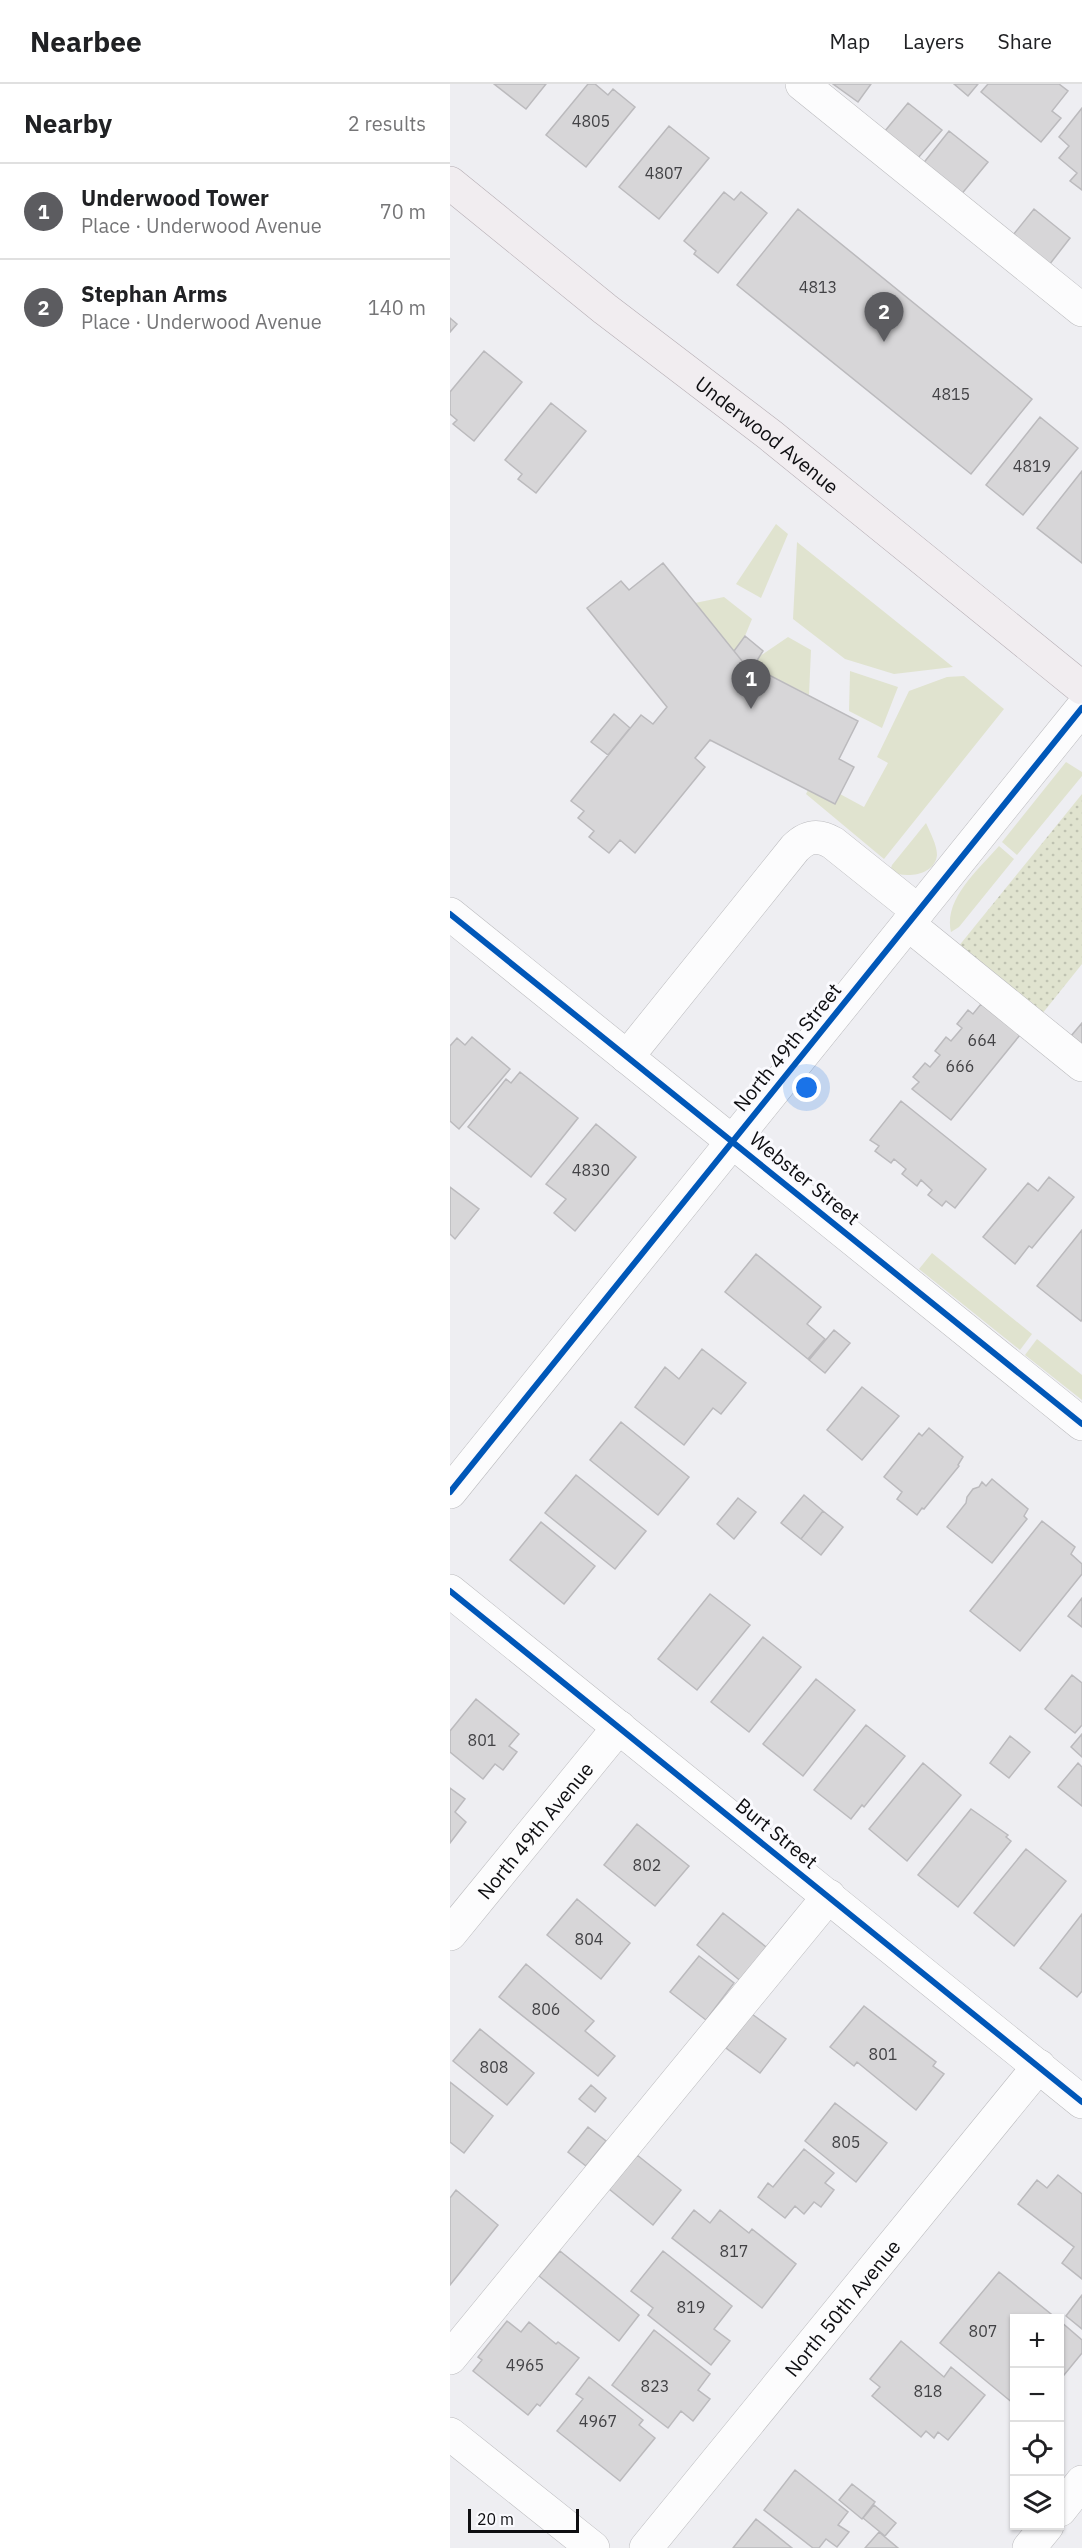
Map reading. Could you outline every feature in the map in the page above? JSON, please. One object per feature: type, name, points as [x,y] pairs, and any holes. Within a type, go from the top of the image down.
[{"type":"main road","name":"Underwood Avenue","points":[[450,183],[605,309],[770,435],[1082,688]]},
{"type":"street","points":[[802,84],[1082,310]]},
{"type":"street","name":"North 49th Street","points":[[450,1492],[1082,708]]},
{"type":"street","points":[[627,1056],[795,848],[805,839],[818,837],[833,843],[913,918],[1082,1065]]},
{"type":"street","name":"Webster Street","points":[[450,914],[1082,1424]]},
{"type":"street","name":"Burt Street","points":[[450,1591],[1082,2102]]},
{"type":"street","name":"North 49th Avenue","points":[[450,1934],[619,1727]]},
{"type":"street","points":[[450,2358],[829,1896]]},
{"type":"street","name":"North 50th Avenue","points":[[646,2548],[1039,2066]]},
{"type":"street","points":[[450,2434],[593,2548]]},
{"type":"street","points":[[1064,2504],[1082,2482]]},
{"type":"street","points":[[1029,2548],[1044,2530]]},
{"type":"green space","points":[[776,524],[788,534],[761,598],[736,584]]},
{"type":"green space","points":[[797,542],[953,667],[894,674],[845,659],[793,619]]},
{"type":"green space","points":[[724,597],[752,619],[745,636],[734,651],[695,603]]},
{"type":"green space","points":[[788,637],[811,650],[809,695],[753,667],[760,656]]},
{"type":"green space","points":[[850,671],[898,687],[882,728],[849,711]]},
{"type":"green space","points":[[964,676],[1004,709],[884,859],[806,794],[808,790],[835,804],[840,794],[864,807],[888,763],[877,757],[909,691],[947,677]]},
{"type":"green space","points":[[1066,762],[1082,772],[1082,776],[1017,855],[1002,842]]},
{"type":"green space","points":[[1082,794],[1082,964],[1042,1014],[958,947]]},
{"type":"green space","points":[[926,823],[936,847],[935,862],[918,874],[903,875],[890,871],[892,865]]},
{"type":"green space","points":[[999,846],[1014,859],[959,927],[951,932],[952,908],[958,896],[973,874]]},
{"type":"green space","points":[[932,1253],[1032,1334],[1020,1350],[919,1269]]},
{"type":"green space","points":[[1037,1339],[1082,1375],[1082,1400],[1025,1355]]},
{"type":"building","points":[[494,84],[546,84],[526,109]]},
{"type":"building","points":[[588,84],[595,84],[608,95],[613,89],[635,107],[586,167],[546,135]]},
{"type":"building","points":[[833,84],[871,84],[858,102]]},
{"type":"building","points":[[954,84],[978,84],[968,96]]},
{"type":"building","points":[[988,84],[1059,84],[1068,91],[1052,111],[1061,118],[1041,142],[981,92]]},
{"type":"building","points":[[908,103],[942,130],[918,158],[885,131]]},
{"type":"building","points":[[1082,108],[1082,190],[1070,181],[1077,173],[1059,158],[1069,146],[1059,137]]},
{"type":"building","points":[[669,126],[709,158],[659,219],[619,187]]},
{"type":"building","points":[[949,131],[988,162],[960,196],[922,165]]},
{"type":"building","points":[[724,192],[734,200],[741,192],[767,213],[718,273],[694,254],[696,251],[684,241]]},
{"type":"building","points":[[798,209],[1032,399],[971,474],[737,285]]},
{"type":"building","points":[[1034,209],[1070,238],[1046,269],[1009,240]]},
{"type":"building","points":[[450,318],[457,324],[450,332]]},
{"type":"building","points":[[484,351],[522,382],[474,441],[453,424],[457,420],[450,414],[450,392]]},
{"type":"building","points":[[551,403],[586,431],[536,493],[518,479],[522,474],[505,460]]},
{"type":"building","points":[[1040,417],[1078,448],[1023,515],[986,485]]},
{"type":"building","points":[[1082,471],[1082,563],[1037,528]]},
{"type":"building","points":[[663,563],[742,661],[858,721],[839,759],[854,767],[835,804],[710,740],[695,758],[705,767],[635,853],[620,840],[609,853],[589,837],[594,831],[578,818],[584,811],[571,801],[641,715],[653,724],[667,707],[587,608],[621,581],[629,590]]},
{"type":"building","points":[[745,636],[763,651],[753,667],[742,661],[734,651]]},
{"type":"building","points":[[614,714],[630,728],[608,755],[591,742]]},
{"type":"building","points":[[981,1004],[1020,1035],[951,1120],[912,1089],[919,1082],[913,1077],[925,1063],[930,1067],[940,1055],[935,1051],[946,1037],[951,1041],[962,1028],[957,1024],[968,1010],[973,1014]]},
{"type":"building","points":[[1082,1023],[1082,1045],[1071,1036]]},
{"type":"building","points":[[472,1037],[510,1069],[459,1129],[450,1121],[450,1046],[457,1038],[465,1045]]},
{"type":"building","points":[[520,1072],[578,1118],[531,1177],[468,1127],[506,1079],[511,1083]]},
{"type":"building","points":[[901,1101],[986,1169],[955,1208],[946,1201],[942,1206],[928,1195],[932,1190],[921,1180],[917,1186],[902,1174],[906,1169],[894,1159],[891,1163],[875,1151],[879,1146],[870,1140]]},
{"type":"building","points":[[596,1124],[636,1157],[575,1231],[554,1213],[566,1199],[546,1184]]},
{"type":"building","points":[[1049,1177],[1074,1197],[1032,1248],[1029,1246],[1015,1264],[983,1237],[1028,1183],[1038,1191]]},
{"type":"building","points":[[450,1187],[479,1209],[455,1239],[450,1234]]},
{"type":"building","points":[[1082,1230],[1082,1319],[1081,1321],[1037,1286]]},
{"type":"building","points":[[756,1254],[821,1307],[807,1324],[825,1339],[808,1359],[725,1292]]},
{"type":"building","points":[[834,1330],[850,1343],[825,1373],[809,1360]]},
{"type":"building","points":[[702,1349],[746,1383],[721,1414],[713,1408],[684,1445],[635,1407],[665,1367],[679,1379]]},
{"type":"building","points":[[862,1387],[899,1416],[862,1460],[827,1430]]},
{"type":"building","points":[[621,1422],[689,1477],[658,1515],[590,1460]]},
{"type":"building","points":[[929,1428],[963,1457],[959,1466],[917,1515],[897,1499],[902,1492],[884,1477],[919,1433],[922,1436]]},
{"type":"building","points":[[576,1475],[646,1531],[615,1569],[545,1513]]},
{"type":"building","points":[[992,1479],[1028,1509],[1024,1516],[1027,1519],[992,1563],[947,1527],[966,1503],[973,1489],[979,1487],[982,1482],[986,1486]]},
{"type":"building","points":[[804,1495],[823,1511],[801,1539],[781,1523]]},
{"type":"building","points":[[738,1498],[756,1512],[734,1539],[717,1524]]},
{"type":"building","points":[[823,1511],[843,1527],[821,1555],[801,1539]]},
{"type":"building","points":[[1042,1521],[1075,1547],[1071,1554],[1082,1564],[1082,1574],[1020,1651],[970,1611]]},
{"type":"building","points":[[541,1522],[595,1566],[564,1604],[510,1560]]},
{"type":"building","points":[[710,1594],[750,1625],[697,1690],[658,1659]]},
{"type":"building","points":[[1082,1598],[1082,1627],[1068,1616]]},
{"type":"building","points":[[763,1637],[801,1667],[749,1732],[711,1702]]},
{"type":"building","points":[[1072,1675],[1082,1683],[1082,1725],[1075,1733],[1045,1709]]},
{"type":"building","points":[[816,1679],[855,1710],[803,1776],[763,1744]]},
{"type":"building","points":[[476,1699],[519,1734],[509,1746],[517,1752],[503,1770],[495,1764],[483,1779],[450,1752],[450,1731]]},
{"type":"building","points":[[866,1725],[905,1756],[864,1807],[862,1805],[851,1819],[814,1790]]},
{"type":"building","points":[[1082,1734],[1082,1757],[1071,1747]]},
{"type":"building","points":[[1010,1736],[1030,1752],[1009,1778],[990,1763]]},
{"type":"building","points":[[923,1763],[961,1795],[907,1861],[869,1829]]},
{"type":"building","points":[[1078,1763],[1082,1767],[1082,1806],[1058,1787]]},
{"type":"building","points":[[450,1788],[465,1799],[455,1812],[466,1822],[450,1843]]},
{"type":"building","points":[[971,1809],[1008,1835],[1006,1837],[1011,1841],[958,1907],[918,1875]]},
{"type":"building","points":[[637,1824],[689,1866],[655,1906],[604,1865]]},
{"type":"building","points":[[1026,1849],[1066,1881],[1014,1946],[974,1913]]},
{"type":"building","points":[[577,1899],[630,1943],[601,1979],[547,1935]]},
{"type":"building","points":[[723,1913],[770,1950],[743,1983],[697,1945]]},
{"type":"building","points":[[1082,1914],[1082,1991],[1077,1997],[1040,1968]]},
{"type":"building","points":[[699,1956],[734,1983],[706,2020],[670,1992]]},
{"type":"building","points":[[526,1964],[594,2021],[585,2031],[615,2056],[598,2076],[499,1997]]},
{"type":"building","points":[[864,2006],[936,2062],[933,2066],[944,2074],[916,2110],[857,2062],[854,2066],[830,2047]]},
{"type":"building","points":[[752,2014],[786,2039],[760,2073],[726,2048]]},
{"type":"building","points":[[480,2029],[534,2073],[507,2105],[453,2061]]},
{"type":"building","points":[[450,2082],[493,2116],[464,2153],[450,2142]]},
{"type":"building","points":[[591,2085],[606,2098],[595,2112],[579,2099]]},
{"type":"building","points":[[835,2103],[887,2143],[856,2182],[805,2141]]},
{"type":"building","points":[[588,2127],[606,2141],[586,2166],[568,2152]]},
{"type":"building","points":[[804,2149],[834,2173],[825,2183],[834,2190],[821,2207],[814,2202],[804,2214],[795,2206],[785,2218],[758,2197],[768,2183],[773,2187]]},
{"type":"building","points":[[637,2155],[681,2190],[653,2225],[609,2189]]},
{"type":"building","points":[[1058,2175],[1082,2194],[1082,2279],[1062,2263],[1074,2247],[1018,2204],[1037,2180],[1047,2188]]},
{"type":"building","points":[[456,2190],[498,2225],[450,2285],[450,2198]]},
{"type":"building","points":[[694,2210],[710,2223],[720,2210],[749,2233],[752,2229],[796,2264],[762,2308],[672,2238]]},
{"type":"building","points":[[560,2251],[639,2315],[619,2341],[539,2276]]},
{"type":"building","points":[[663,2251],[732,2306],[714,2329],[730,2341],[711,2365],[648,2315],[653,2308],[631,2291]]},
{"type":"building","points":[[999,2272],[1051,2314],[1010,2314],[1010,2401],[940,2343]]},
{"type":"building","points":[[1082,2295],[1082,2329],[1066,2316]]},
{"type":"building","points":[[507,2321],[521,2332],[529,2322],[556,2344],[558,2342],[579,2358],[540,2406],[537,2404],[528,2415],[473,2371],[482,2360],[478,2357]]},
{"type":"building","points":[[1064,2324],[1082,2340],[1082,2353],[1064,2375]]},
{"type":"building","points":[[654,2330],[710,2374],[698,2390],[710,2399],[693,2421],[681,2411],[668,2428],[612,2385]]},
{"type":"building","points":[[901,2341],[944,2377],[951,2367],[985,2395],[948,2440],[938,2432],[934,2438],[926,2431],[921,2437],[872,2396],[880,2387],[870,2379]]},
{"type":"building","points":[[589,2377],[643,2420],[639,2425],[655,2438],[620,2481],[557,2431],[583,2399],[576,2394]]},
{"type":"building","points":[[795,2470],[848,2512],[838,2525],[849,2532],[837,2547],[826,2539],[819,2548],[813,2548],[764,2510]]},
{"type":"building","points":[[852,2484],[875,2502],[862,2519],[839,2500]]},
{"type":"building","points":[[874,2505],[896,2523],[885,2536],[863,2518]]},
{"type":"building","points":[[756,2519],[792,2548],[733,2548]]},
{"type":"building","points":[[879,2532],[898,2548],[865,2548]]},
{"type":"cycle path","points":[[450,1492],[1082,708]]},
{"type":"cycle path","points":[[450,914],[1082,1424]]},
{"type":"cycle path","points":[[450,1591],[1082,2102]]},
{"type":"place","name":"Stephan Arms","points":[[884,342]]},
{"type":"place","name":"Underwood Tower","points":[[751,709]]}]
